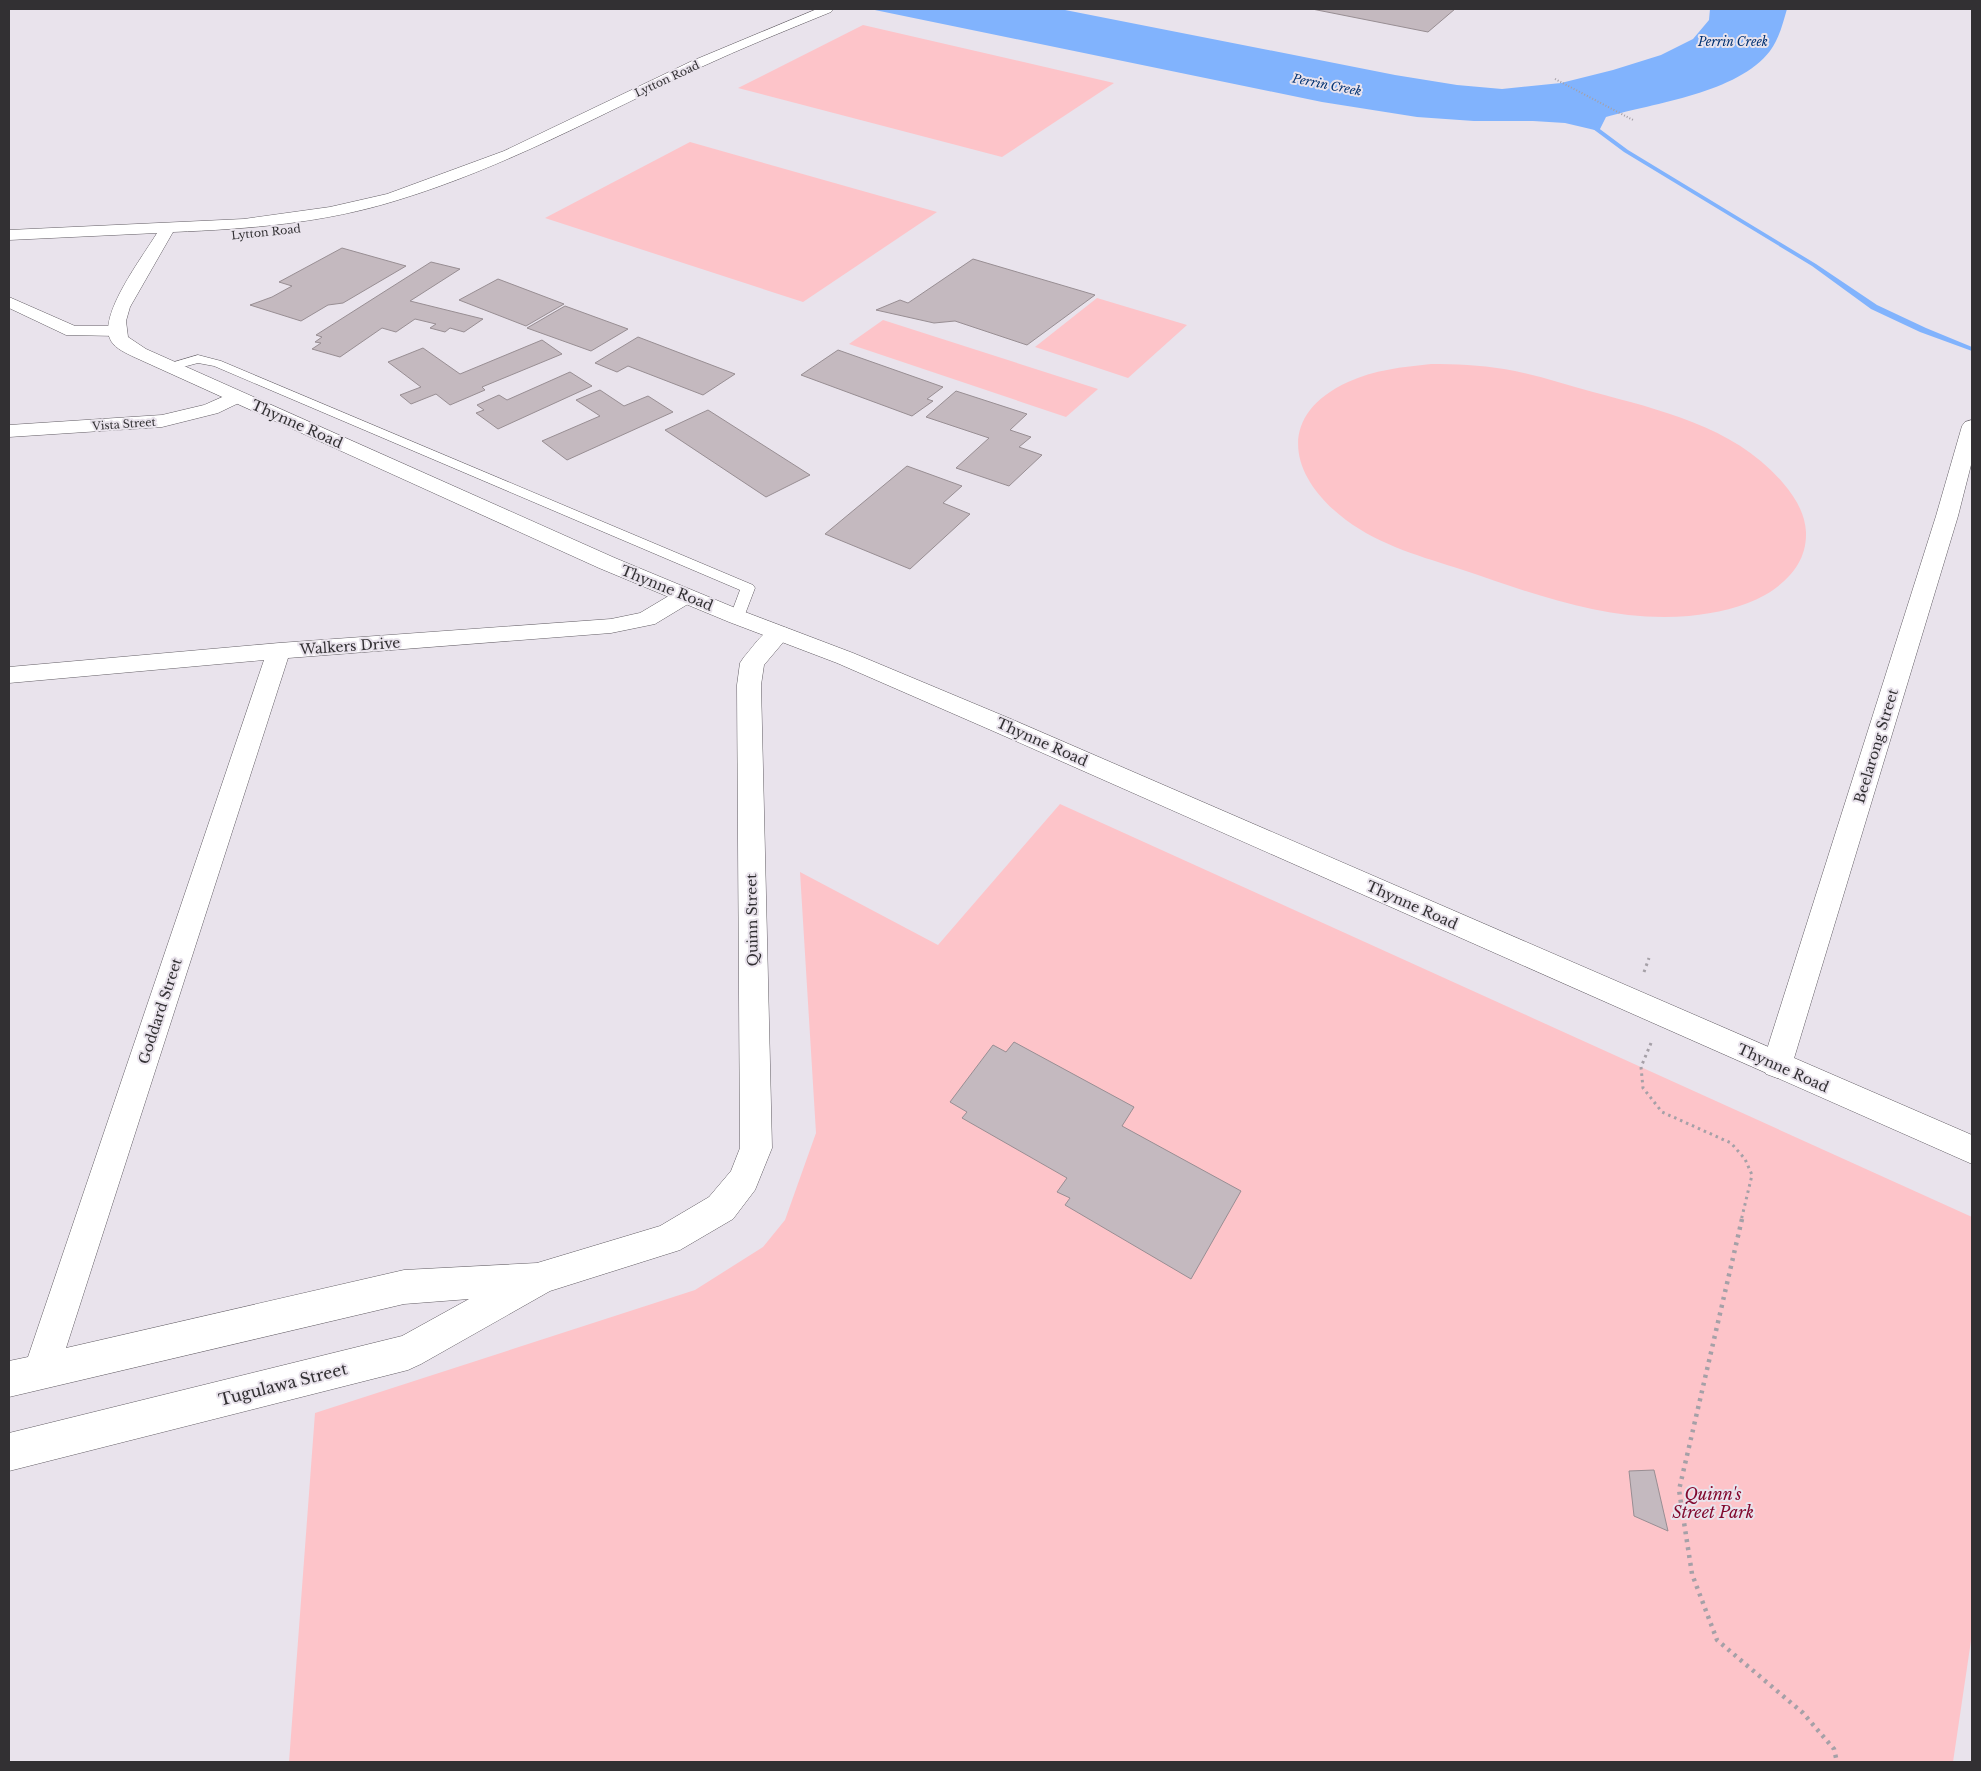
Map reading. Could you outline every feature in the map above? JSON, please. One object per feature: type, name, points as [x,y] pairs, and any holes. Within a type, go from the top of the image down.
[{"type":"street","name":"Lytton Road","points":[[9,235],[164,235],[272,232],[353,218],[398,206],[478,174],[509,154],[696,64],[827,9]]},
{"type":"street","name":"Lytton Road","points":[[9,249],[164,235]]},
{"type":"street","points":[[9,302],[72,330],[118,331],[117,321],[121,307],[164,235]]},
{"type":"street","name":"Thynne Road","points":[[118,331],[119,339],[126,345],[168,366],[571,547],[685,596],[845,658],[1002,725],[1972,1150]]},
{"type":"street","name":"Vista Street","points":[[9,432],[162,421],[211,410],[236,397]]},
{"type":"street","name":"Beelarong Street","points":[[1777,1065],[1947,516],[1972,426]]},
{"type":"street","name":"Walkers Drive","points":[[9,675],[611,626],[647,619],[685,596]]},
{"type":"street","name":"Quinn Street","points":[[721,1208],[743,1180],[756,1148],[749,685],[752,663],[779,633]]},
{"type":"street","name":"Goddard Street","points":[[25,1375],[279,652]]},
{"type":"street","name":"Tugulawa Street","points":[[9,1452],[408,1352],[542,1277],[668,1239],[721,1208]]},
{"type":"street","name":"Tugulawa Street","points":[[25,1375],[404,1287],[542,1277]]},
{"type":"lane","points":[[168,366],[198,359],[217,363],[489,481],[557,507],[748,588],[737,617]]},
{"type":"path","points":[[1555,79],[1633,120]]},
{"type":"path","points":[[1643,1063],[1643,1088],[1662,1112],[1731,1143],[1745,1159],[1752,1175],[1679,1490],[1692,1574],[1717,1640],[1803,1712],[1834,1749],[1837,1762]]},
{"type":"green space","points":[[863,25],[1114,83],[1002,157],[738,88]]},
{"type":"green space","points":[[690,142],[937,212],[803,302],[545,218]]},
{"type":"green space","points":[[1097,298],[1187,325],[1128,378],[1035,347]]},
{"type":"green space","points":[[883,320],[1098,389],[1066,417],[849,344]]},
{"type":"green space","points":[[1431,364],[1486,367],[1526,374],[1670,414],[1720,434],[1764,464],[1792,494],[1804,518],[1806,532],[1806,542],[1800,561],[1789,577],[1782,583],[1765,595],[1747,603],[1709,613],[1660,617],[1602,611],[1574,605],[1518,589],[1418,555],[1373,537],[1346,520],[1312,486],[1303,467],[1298,448],[1300,430],[1309,412],[1324,396],[1348,382],[1378,372]]},
{"type":"green space","name":"Quinn's Street Park","points":[[1060,804],[1972,1217],[1972,1634],[1953,1762],[289,1762],[315,1413],[695,1290],[763,1247],[785,1220],[816,1133],[800,872],[938,945]]},
{"type":"water","name":"Perrin Creek","points":[[870,9],[1060,9],[1395,75],[1457,85],[1502,89],[1561,83],[1613,70],[1661,55],[1693,39],[1709,20],[1710,9],[1787,9],[1776,41],[1770,51],[1756,65],[1738,77],[1694,95],[1606,117],[1599,131],[1565,123],[1474,121],[1417,117],[1322,102]]},
{"type":"building","points":[[1312,9],[1455,9],[1428,32]]},
{"type":"building","points":[[342,248],[406,266],[343,303],[328,305],[301,321],[250,305],[272,297],[292,286],[279,282]]},
{"type":"building","points":[[973,259],[1095,295],[1027,345],[955,321],[934,323],[876,310],[900,300],[908,303]]},
{"type":"building","points":[[431,262],[460,269],[410,301],[483,319],[464,332],[450,328],[445,332],[430,328],[436,324],[415,319],[396,332],[382,328],[340,357],[312,349],[321,343],[315,342],[322,337],[316,335]]},
{"type":"building","points":[[498,279],[564,304],[526,326],[459,300]]},
{"type":"building","points":[[565,306],[628,329],[591,351],[527,328]]},
{"type":"building","points":[[638,337],[735,374],[703,395],[628,366],[617,372],[595,363]]},
{"type":"building","points":[[542,340],[562,354],[482,387],[485,390],[450,405],[436,394],[411,404],[400,395],[421,387],[388,362],[423,348],[460,374]]},
{"type":"building","points":[[838,350],[943,387],[927,399],[933,401],[912,416],[801,375]]},
{"type":"building","points":[[570,372],[592,386],[498,429],[476,413],[484,410],[477,405],[499,395],[507,400]]},
{"type":"building","points":[[600,390],[624,406],[648,396],[673,412],[567,460],[542,441],[600,416],[576,400]]},
{"type":"building","points":[[956,391],[1027,414],[1010,430],[1031,437],[1019,447],[1042,455],[1009,486],[956,468],[989,438],[926,417]]},
{"type":"building","points":[[708,410],[810,475],[766,497],[665,430]]},
{"type":"building","points":[[907,466],[962,486],[943,503],[970,514],[910,569],[825,534]]},
{"type":"building","points":[[1014,1042],[1134,1107],[1122,1126],[1241,1191],[1191,1279],[1065,1205],[1070,1198],[1057,1192],[1067,1178],[962,1118],[967,1112],[950,1102],[993,1045],[1006,1052]]},
{"type":"building","points":[[1654,1470],[1668,1531],[1634,1516],[1629,1471]]},
{"type":"waterway","points":[[1587,122],[1626,151],[1814,265],[1874,307],[1923,330],[1972,349]]}]
